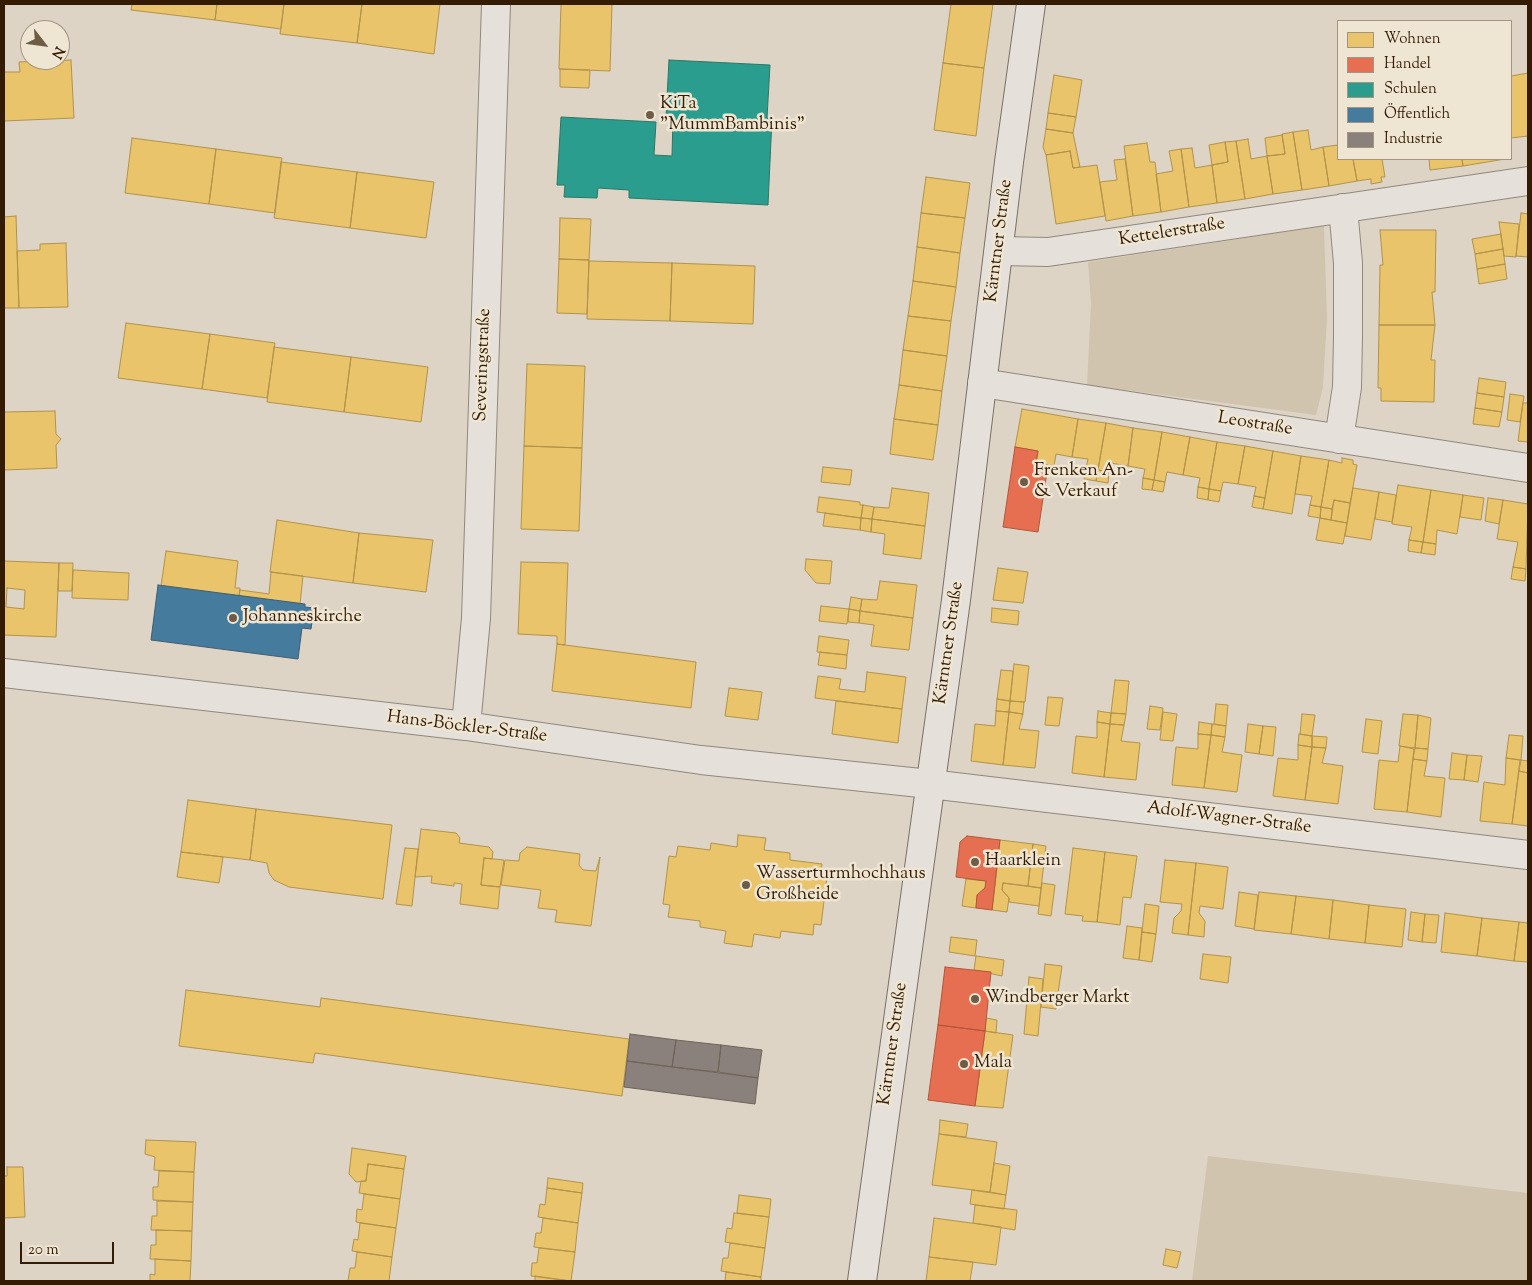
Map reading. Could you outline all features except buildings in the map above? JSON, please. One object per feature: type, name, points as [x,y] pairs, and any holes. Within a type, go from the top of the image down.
[{"type":"street","name":"Severingstraße","points":[[466,726],[476,618],[496,4]]},
{"type":"street","name":"Kärntner Straße","points":[[862,1281],[956,600],[1031,4]]},
{"type":"street","name":"Kettelerstraße","points":[[1000,251],[1048,252],[1528,181]]},
{"type":"street","points":[[1339,439],[1347,387],[1348,336],[1348,263],[1343,208]]},
{"type":"street","name":"Leostraße","points":[[982,383],[1528,468]]},
{"type":"street","name":"Hans-Böckler-Straße","points":[[4,673],[466,726],[701,760],[930,784]]},
{"type":"street","name":"Adolf-Wagner-Straße","points":[[930,784],[1528,855]]},
{"type":"shaded area","points":[[1324,226],[1327,319],[1323,387],[1316,415],[1087,385],[1091,304],[1088,262]]},
{"type":"shaded area","points":[[1208,1156],[1528,1193],[1528,1281],[1192,1281]]},
{"type":"place","name":"KiTa \"MummBambinis\"","points":[[650,115]]},
{"type":"place","name":"Frenken An- & Verkauf","points":[[1024,482]]},
{"type":"place","name":"Johanneskirche","points":[[233,618]]},
{"type":"place","name":"Haarklein","points":[[975,862]]},
{"type":"place","name":"Wasserturmhochhaus Großheide","points":[[746,885]]},
{"type":"place","name":"Windberger Markt","points":[[975,999]]},
{"type":"place","name":"Mala","points":[[964,1064]]}]
